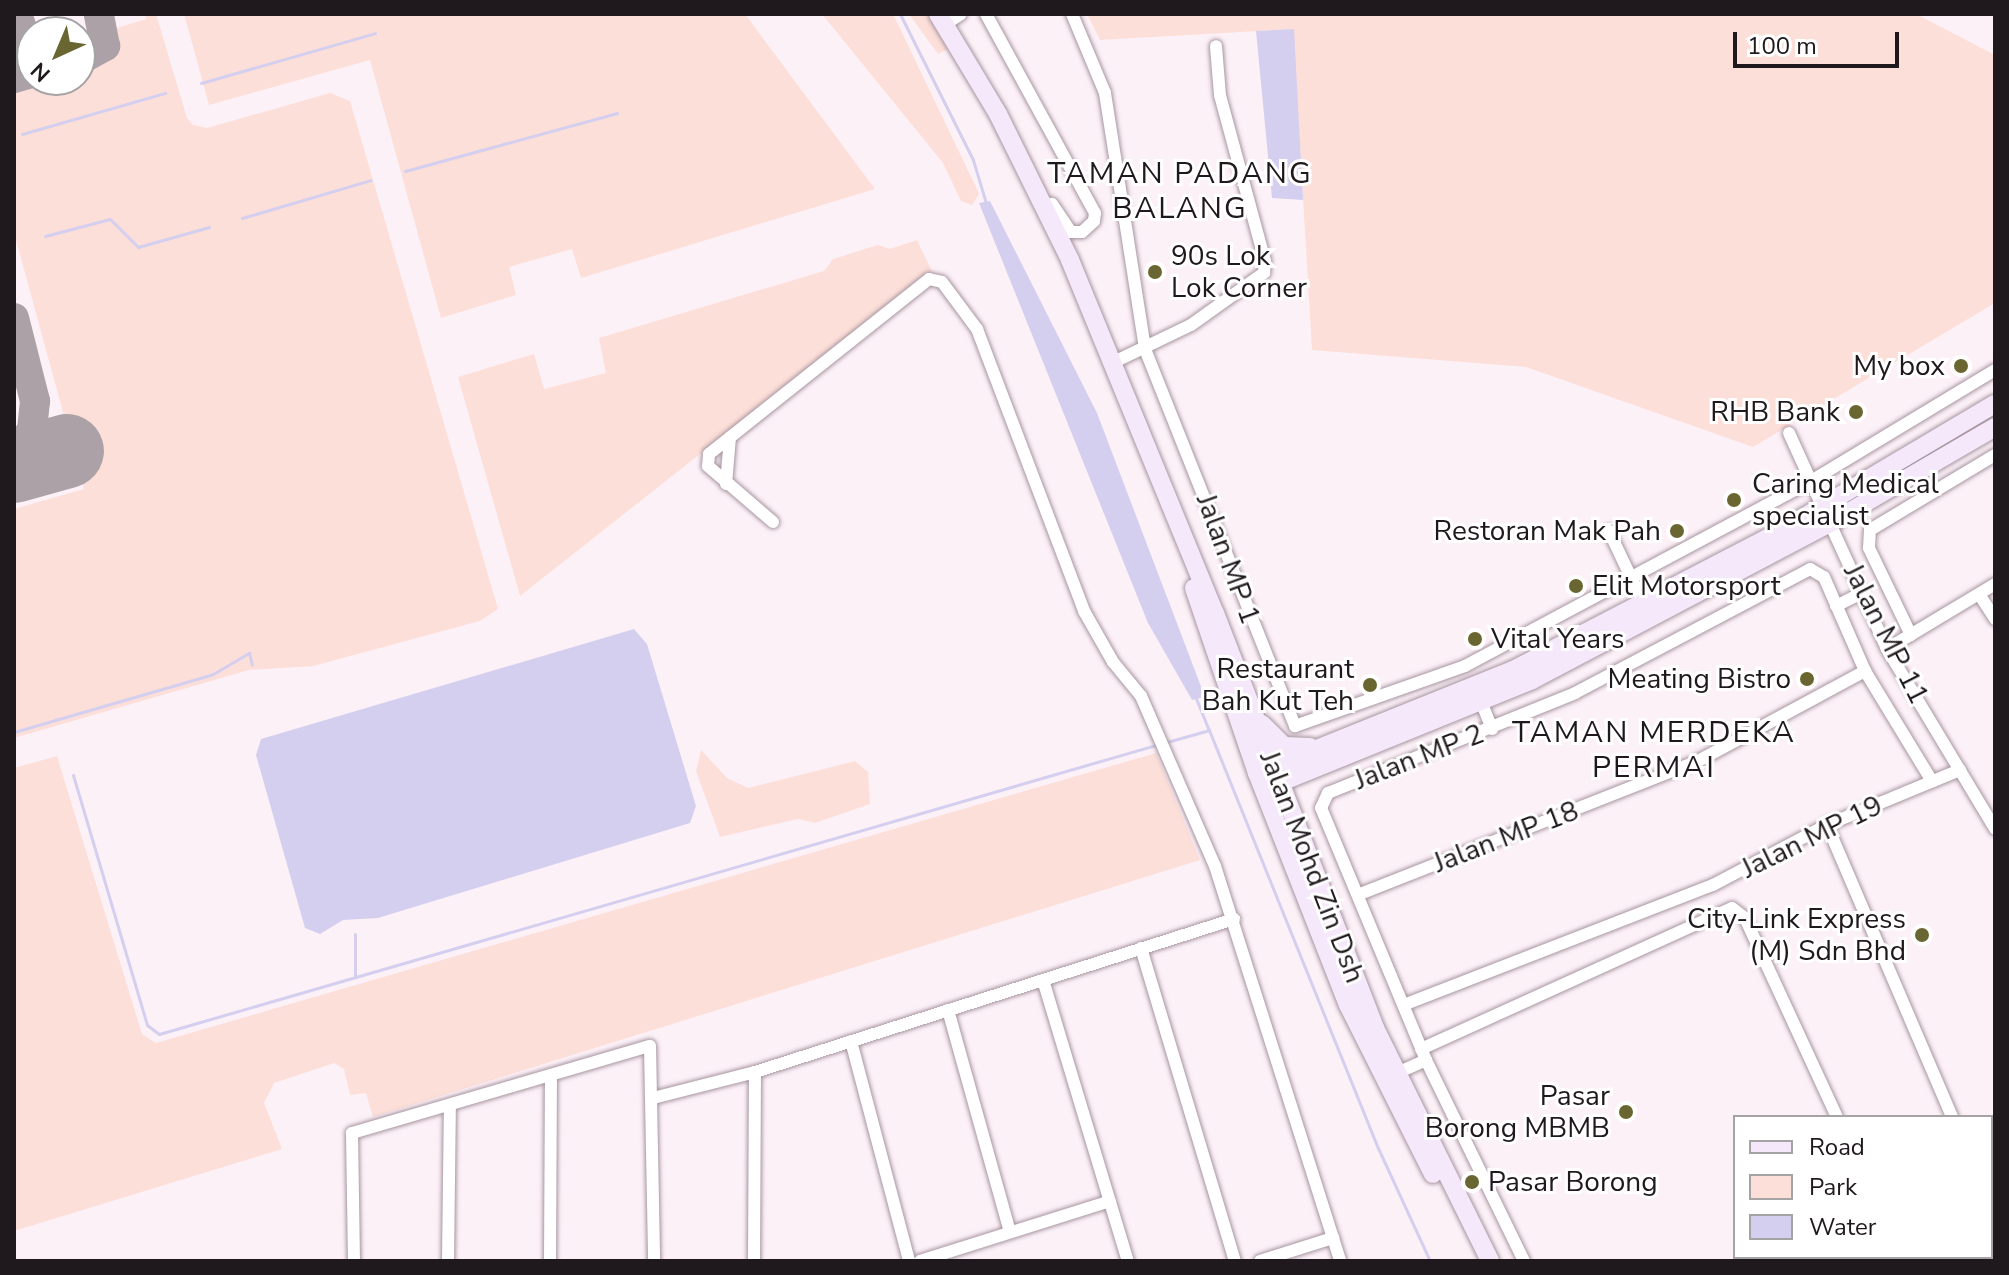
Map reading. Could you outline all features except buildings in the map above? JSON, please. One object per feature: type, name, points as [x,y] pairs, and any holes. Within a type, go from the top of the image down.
[{"type":"main road","points":[[941,19],[1022,162],[1114,362],[1178,531]]},
{"type":"main road","points":[[1269,778],[1318,747],[1513,670],[1643,603],[1828,515],[1995,404]]},
{"type":"main road","points":[[1269,778],[1332,761],[1482,704],[1995,427]]},
{"type":"main road","name":"Jalan Mohd Zin Dsh","points":[[1178,531],[1252,713],[1269,778],[1294,822],[1397,1073],[1490,1261]]},
{"type":"main road","name":"Jalan Mohd Zin Dsh","points":[[1178,531],[1202,619],[1269,778],[1348,1005],[1477,1261]]},
{"type":"main road","points":[[1252,713],[1284,746],[1318,747]]},
{"type":"main road","points":[[1294,822],[1301,783],[1332,761]]},
{"type":"street","points":[[941,19],[961,14]]},
{"type":"street","points":[[986,14],[1095,213],[1090,227],[1071,232],[1063,225],[1022,162]]},
{"type":"street","points":[[1072,14],[1092,58],[1115,146],[1145,349]]},
{"type":"street","points":[[1114,362],[1191,325],[1264,273],[1220,95],[1216,46]]},
{"type":"street","points":[[773,522],[726,484],[706,460],[730,437],[929,279],[942,282],[977,329],[1084,611],[1113,662],[1133,683],[1165,751],[1234,919],[1340,1261]]},
{"type":"street","name":"Jalan MP 1","points":[[1145,349],[1295,726],[1465,666],[1811,481],[1995,370]]},
{"type":"street","name":"Jalan MP 11","points":[[1789,433],[1887,649],[1995,829]]},
{"type":"street","points":[[726,484],[730,437]]},
{"type":"street","points":[[1911,635],[1869,548],[1870,530],[1995,455]]},
{"type":"street","points":[[1609,531],[1643,603]]},
{"type":"street","name":"Jalan MP 2","points":[[1360,894],[1321,808],[1328,793],[1575,693],[1803,571],[1824,577],[1836,606]]},
{"type":"street","points":[[1887,649],[1995,584]]},
{"type":"street","points":[[1861,593],[1836,606],[1865,671],[1932,781]]},
{"type":"street","points":[[1979,594],[1995,619]]},
{"type":"street","name":"Jalan MP 18","points":[[1360,894],[1698,761],[1865,671]]},
{"type":"street","points":[[1482,704],[1492,729]]},
{"type":"street","name":"Jalan MP 19","points":[[1406,1004],[1713,885],[1827,825],[1960,770]]},
{"type":"street","points":[[1827,825],[1951,1115]]},
{"type":"street","points":[[1360,894],[1424,1055],[1524,1261]]},
{"type":"street","points":[[1397,1073],[1424,1055],[1732,908],[1745,918],[1836,1115]]},
{"type":"street","points":[[653,1098],[755,1072],[1234,919]]},
{"type":"street","points":[[1141,948],[1235,1261]]},
{"type":"street","points":[[1043,980],[1128,1261]]},
{"type":"street","points":[[948,1010],[1010,1232]]},
{"type":"street","points":[[851,1041],[909,1261]]},
{"type":"street","points":[[354,1261],[352,1133],[650,1046],[654,1261]]},
{"type":"street","points":[[754,1261],[755,1072]]},
{"type":"street","points":[[550,1261],[551,1075]]},
{"type":"street","points":[[448,1261],[450,1105]]},
{"type":"street","points":[[920,1261],[957,1255],[1010,1232],[1110,1201]]},
{"type":"street","points":[[1260,1261],[1333,1238]]},
{"type":"green space","points":[[145,14],[156,14],[187,118],[193,125],[207,128],[330,93],[350,101],[498,609],[480,621],[313,666],[249,670],[14,738],[14,509],[84,489],[14,233],[14,89],[16,96],[96,96],[96,64],[120,51],[117,28],[146,19]]},
{"type":"green space","points":[[184,14],[745,14],[875,189],[581,278],[572,249],[509,267],[516,295],[441,318],[370,60],[209,105]]},
{"type":"green space","points":[[822,14],[893,14],[979,194],[972,205],[961,201],[943,163]]},
{"type":"green space","points":[[909,14],[927,14],[948,49],[938,54]]},
{"type":"green space","points":[[1087,14],[1916,14],[1995,55],[1995,303],[1753,447],[1526,367],[1312,350],[1293,29],[1100,40]]},
{"type":"green space","points":[[917,240],[932,271],[520,596],[458,377],[534,354],[544,389],[606,373],[599,338],[824,271],[833,259],[878,245],[890,249]]},
{"type":"green space","points":[[701,750],[727,778],[748,788],[855,761],[868,772],[870,804],[815,823],[798,819],[720,837],[696,771]]},
{"type":"green space","points":[[1156,753],[1200,860],[373,1117],[366,1093],[350,1095],[344,1069],[334,1063],[274,1083],[264,1103],[282,1149],[14,1231],[14,768],[57,756],[142,1034],[156,1043]]},
{"type":"water","points":[[1294,29],[1303,200],[1272,198],[1256,31]]},
{"type":"water","points":[[990,201],[1097,413],[1205,697],[1192,700],[1148,623],[979,203]]},
{"type":"water","points":[[634,629],[647,644],[696,806],[690,823],[378,918],[343,920],[320,934],[305,928],[256,755],[261,739]]},
{"type":"waterway","points":[[900,14],[973,160],[986,203]]},
{"type":"waterway","points":[[201,83],[375,33]]},
{"type":"waterway","points":[[22,134],[165,93]]},
{"type":"waterway","points":[[405,171],[617,113]]},
{"type":"waterway","points":[[242,218],[371,180]]},
{"type":"waterway","points":[[45,236],[110,219],[138,247],[209,227]]},
{"type":"waterway","points":[[14,732],[213,674],[249,653],[252,665]]},
{"type":"waterway","points":[[1195,696],[1209,730]]},
{"type":"waterway","points":[[1167,742],[1209,730],[1378,1148],[1430,1261]]},
{"type":"waterway","points":[[73,775],[147,1025],[159,1034],[1159,744]]},
{"type":"waterway","points":[[355,934],[355,977]]},
{"type":"taxiway","points":[[14,54],[26,40],[17,14]]},
{"type":"taxiway","points":[[96,51],[105,46],[99,15]]},
{"type":"taxiway","points":[[14,318],[35,401],[32,430],[14,455]]},
{"type":"runway","points":[[14,466],[67,451]]},
{"type":"place","name":"90s Lok Lok Corner","points":[[1155,272]]},
{"type":"place","name":"My box","points":[[1961,366]]},
{"type":"place","name":"RHB Bank","points":[[1856,412]]},
{"type":"place","name":"Caring Medical specialist","points":[[1734,500]]},
{"type":"place","name":"Restoran Mak Pah","points":[[1677,531]]},
{"type":"place","name":"Elit Motorsport","points":[[1576,586]]},
{"type":"place","name":"Vital Years","points":[[1475,639]]},
{"type":"place","name":"Meating Bistro","points":[[1807,679]]},
{"type":"place","name":"Restaurant Bah Kut Teh","points":[[1370,685]]},
{"type":"place","name":"City-Link Express (M) Sdn Bhd","points":[[1922,935]]},
{"type":"place","name":"Pasar Borong MBMB","points":[[1626,1112]]},
{"type":"place","name":"Pasar Borong","points":[[1472,1182]]},
{"type":"district","name":"TAMAN PADANG BALANG","points":[[1180,191]]},
{"type":"district","name":"TAMAN MERDEKA PERMAI","points":[[1654,750]]}]
